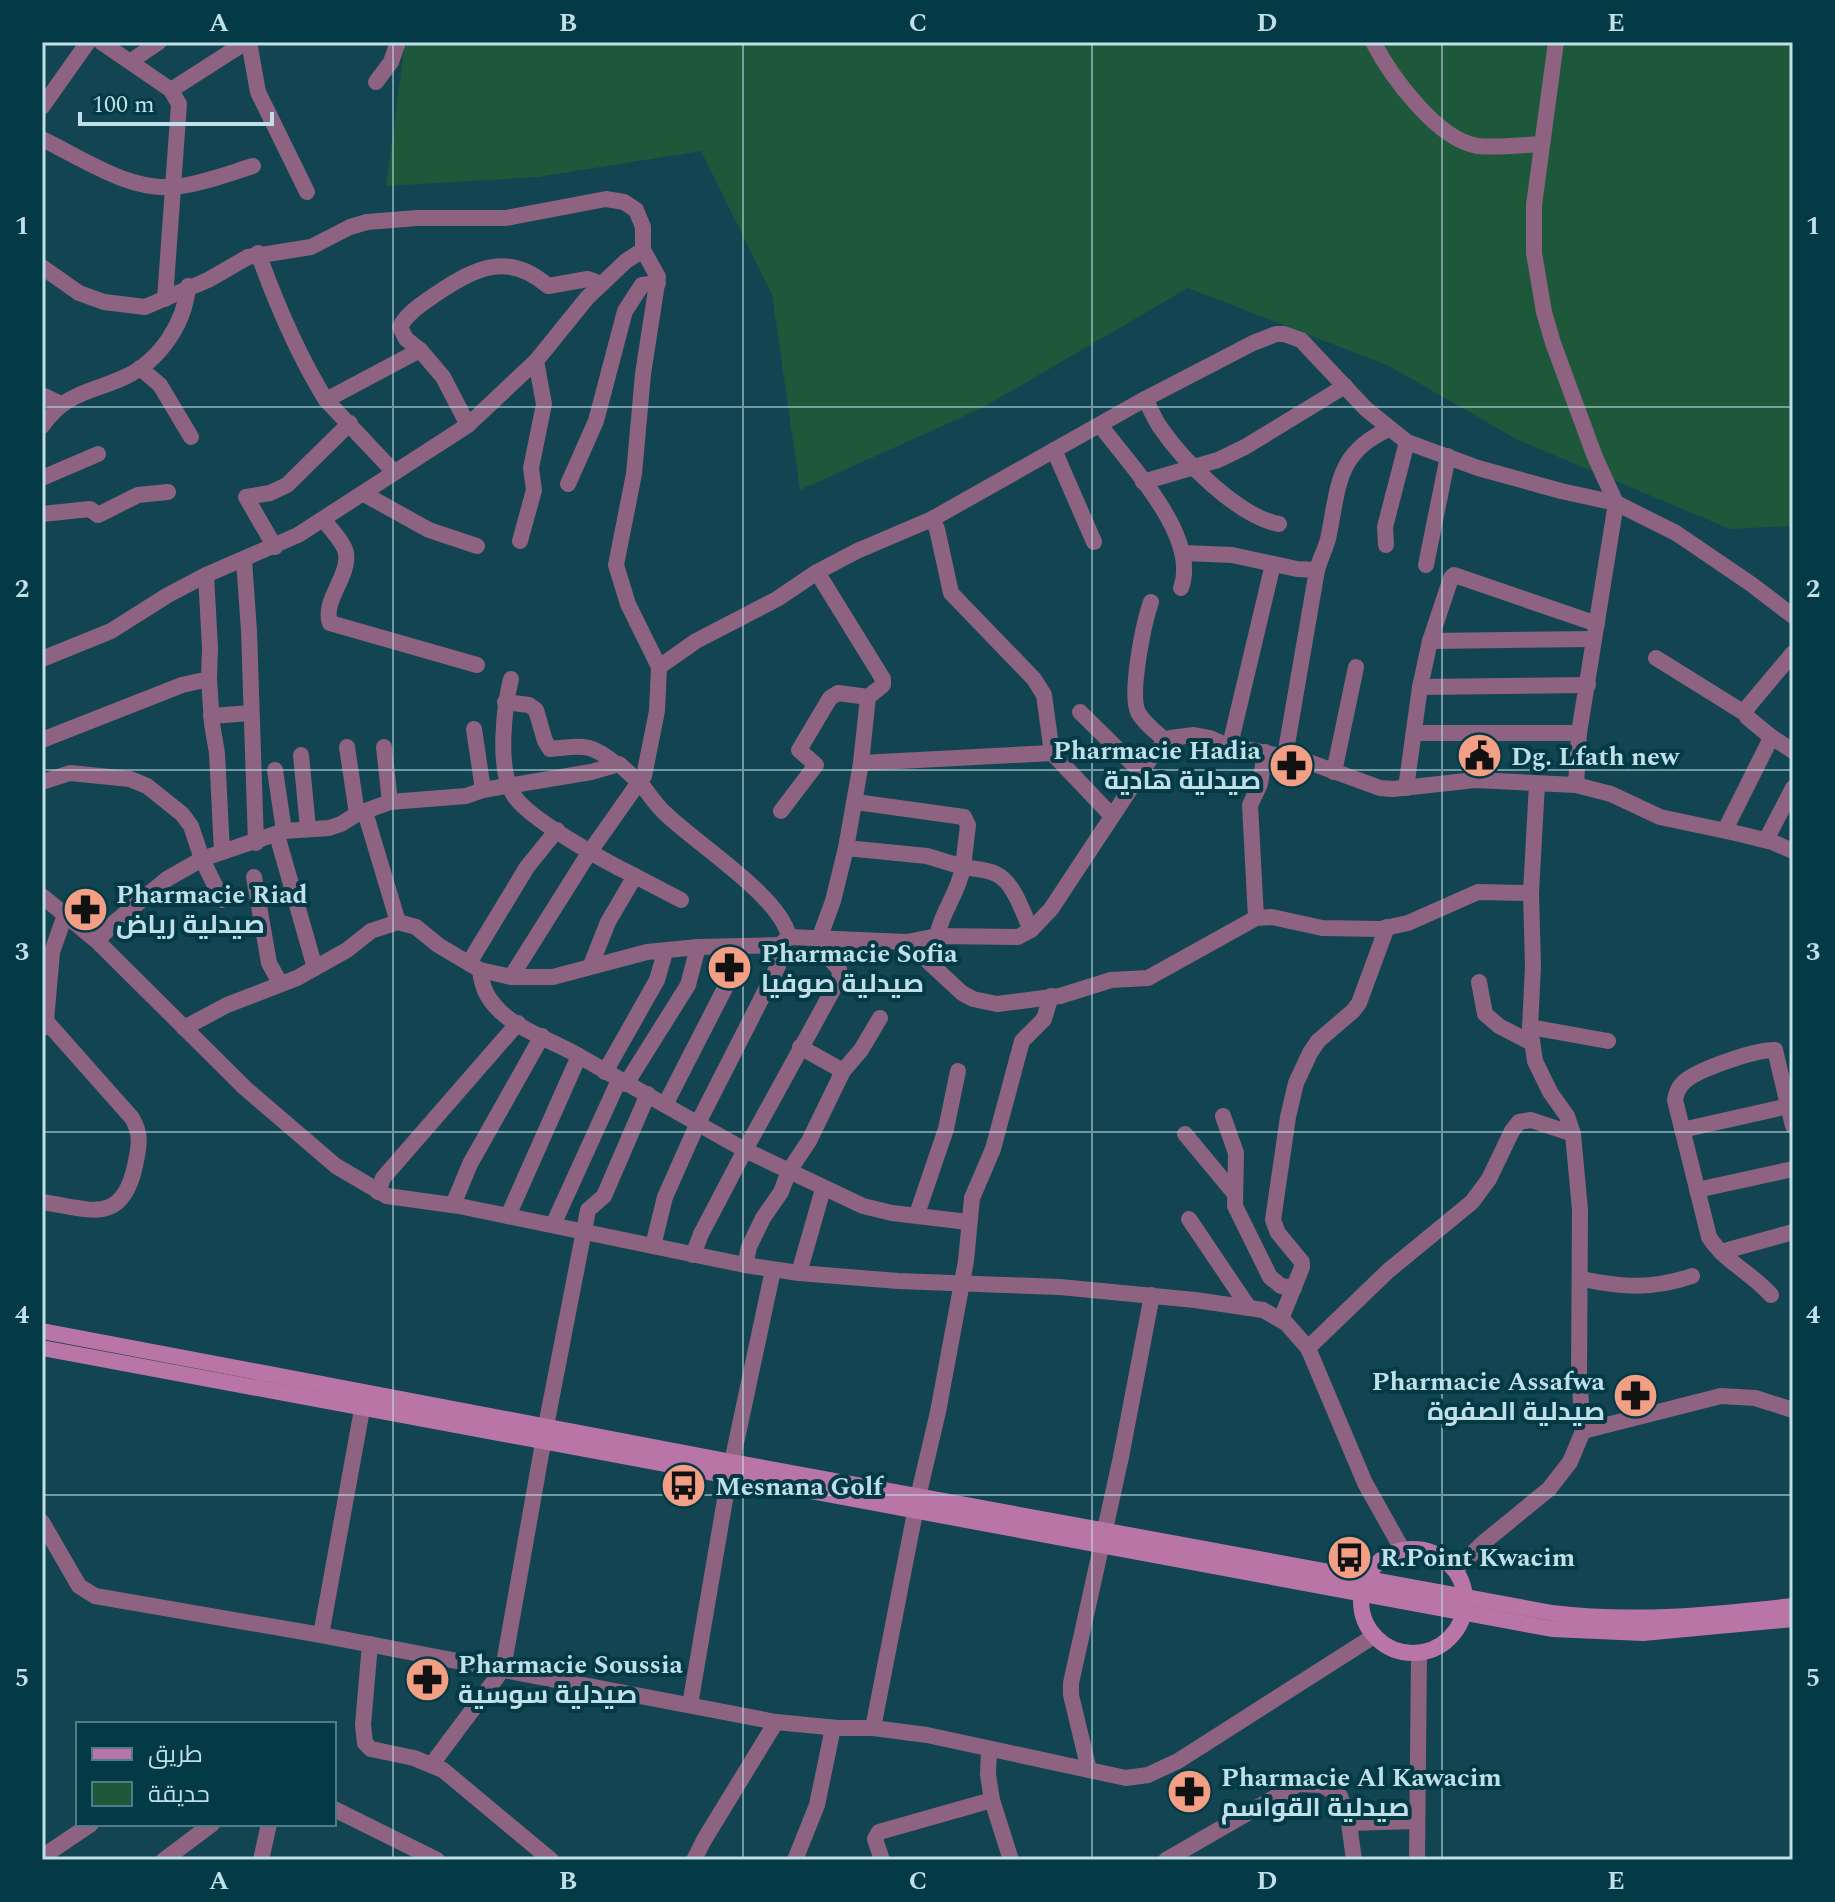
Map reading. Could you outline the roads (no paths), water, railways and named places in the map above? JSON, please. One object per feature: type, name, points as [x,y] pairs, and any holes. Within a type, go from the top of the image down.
[{"type":"main road","points":[[42,1331],[360,1399],[1464,1604],[1634,1619],[1700,1617],[1793,1606]]},
{"type":"main road","points":[[42,1348],[360,1399]]},
{"type":"main road","points":[[1417,1548],[1445,1559],[1455,1570],[1464,1604],[1458,1627],[1448,1639],[1435,1648],[1419,1653],[1394,1650],[1374,1636],[1362,1616],[1363,1585],[1380,1559],[1402,1549],[1417,1548]]},
{"type":"main road","points":[[1464,1604],[1552,1629],[1613,1633],[1673,1631],[1793,1619]]},
{"type":"street","points":[[42,107],[88,42]]},
{"type":"street","points":[[101,42],[171,90],[179,104],[165,299]]},
{"type":"street","points":[[131,61],[159,42]]},
{"type":"street","points":[[171,90],[248,42],[258,92],[307,192]]},
{"type":"street","points":[[376,82],[391,62],[398,42]]},
{"type":"street","points":[[1373,42],[1387,70],[1417,105],[1457,139],[1478,146],[1542,144]]},
{"type":"street","points":[[1556,42],[1533,224],[1534,253],[1544,312],[1578,414],[1616,503],[1579,733],[1576,785]]},
{"type":"street","points":[[42,139],[123,178],[158,187],[202,182],[253,166]]},
{"type":"street","points":[[42,267],[79,293],[104,302],[145,307],[217,276],[258,253],[311,247],[367,222],[417,218],[506,218],[606,199],[624,202],[636,210],[643,227],[643,250],[657,272],[658,283],[643,374],[634,474],[616,565],[628,604],[659,667],[657,711],[644,776],[589,853],[511,977]]},
{"type":"street","points":[[42,659],[111,631],[206,575],[275,547],[324,520],[468,425],[536,361],[601,284],[643,250]]},
{"type":"street","points":[[258,253],[294,340],[326,400],[394,472]]},
{"type":"street","points":[[468,425],[443,377],[406,339],[401,325],[424,303],[474,270],[486,267],[517,268],[553,287],[588,279],[601,284]]},
{"type":"street","points":[[568,484],[596,421],[625,311],[642,285],[658,283]]},
{"type":"street","points":[[42,426],[61,404],[78,393],[120,379],[140,368],[179,323],[186,308],[188,286]]},
{"type":"street","points":[[659,667],[696,641],[777,599],[817,572],[932,519],[1145,399],[1276,334],[1301,340],[1389,429],[1407,442],[1561,491],[1616,503],[1676,533],[1793,616]]},
{"type":"street","points":[[326,400],[420,350]]},
{"type":"street","points":[[520,541],[534,490],[531,468],[544,404],[536,361]]},
{"type":"street","points":[[140,368],[160,385],[191,437]]},
{"type":"street","points":[[1143,482],[1245,447],[1345,386]]},
{"type":"street","points":[[42,395],[61,404]]},
{"type":"street","points":[[1145,399],[1160,427],[1194,467],[1263,521],[1279,524]]},
{"type":"street","points":[[42,404],[61,404]]},
{"type":"street","points":[[275,547],[246,497],[270,493],[287,485],[350,423]]},
{"type":"street","points":[[1100,425],[1172,527],[1184,553],[1185,577],[1181,588]]},
{"type":"street","points":[[1285,756],[1317,570],[1327,541],[1343,468],[1362,445],[1389,429]]},
{"type":"street","points":[[1386,545],[1385,527],[1407,442]]},
{"type":"street","points":[[1054,450],[1094,542]]},
{"type":"street","points":[[42,478],[98,454]]},
{"type":"street","points":[[1426,565],[1448,456]]},
{"type":"street","points":[[42,514],[92,509],[97,515],[138,495],[168,492]]},
{"type":"street","points":[[364,494],[429,530],[477,546]]},
{"type":"street","points":[[932,519],[951,593],[1034,679],[1044,695],[1052,753],[1111,815]]},
{"type":"street","points":[[324,520],[346,552],[346,562],[328,614],[330,623],[477,665]]},
{"type":"street","points":[[1184,553],[1232,555],[1317,570]]},
{"type":"street","points":[[244,560],[256,843]]},
{"type":"street","points":[[1230,745],[1273,564]]},
{"type":"street","points":[[693,1255],[745,1150],[840,977],[839,969],[822,950],[819,939],[833,901],[856,802],[868,697],[883,685],[883,679],[817,572]]},
{"type":"street","points":[[206,575],[211,716],[217,753],[222,852]]},
{"type":"street","points":[[1406,788],[1420,687],[1430,641],[1447,582],[1454,575],[1596,631]]},
{"type":"street","points":[[1151,602],[1135,677],[1135,701],[1139,714],[1166,741]]},
{"type":"street","points":[[1430,641],[1596,631]]},
{"type":"street","points":[[1746,714],[1751,701],[1793,653]]},
{"type":"street","points":[[1656,658],[1746,714],[1770,736],[1793,751]]},
{"type":"street","points":[[1334,772],[1356,667]]},
{"type":"street","points":[[42,740],[182,685],[209,679]]},
{"type":"street","points":[[511,679],[503,730],[510,787],[518,801],[589,853],[681,900]]},
{"type":"street","points":[[1420,687],[1588,685]]},
{"type":"street","points":[[781,811],[816,765],[799,750],[830,698],[838,693],[868,697]]},
{"type":"street","points":[[505,702],[529,705],[536,710],[550,749],[586,747],[599,750],[627,769],[668,817],[734,868],[787,928],[778,966],[697,1125],[665,1197],[653,1246]]},
{"type":"street","points":[[1080,712],[1141,772]]},
{"type":"street","points":[[211,716],[251,713]]},
{"type":"street","points":[[474,729],[483,790]]},
{"type":"street","points":[[1414,733],[1579,733]]},
{"type":"street","points":[[184,1028],[227,1005],[315,968],[347,950],[371,931],[398,922],[416,927],[474,967],[511,977],[553,977],[647,952],[698,947],[737,947],[819,939],[907,942],[937,936],[1018,937],[1031,930],[1051,909],[1111,815],[1166,741],[1182,735],[1285,756],[1380,788],[1475,780],[1576,785],[1611,794],[1660,817],[1766,840],[1793,851]]},
{"type":"street","points":[[1725,830],[1770,736]]},
{"type":"street","points":[[347,747],[361,813],[398,922]]},
{"type":"street","points":[[384,747],[390,802]]},
{"type":"street","points":[[1256,918],[1250,805],[1260,784],[1265,752]]},
{"type":"street","points":[[861,763],[1052,753]]},
{"type":"street","points":[[301,755],[308,828]]},
{"type":"street","points":[[97,941],[167,879],[202,859],[222,852],[280,833],[329,828],[390,802],[466,796],[483,790],[591,772],[616,764]]},
{"type":"street","points":[[275,770],[280,833],[315,968]]},
{"type":"street","points":[[42,782],[70,773],[130,779],[147,786],[182,814],[191,826],[202,859],[222,900]]},
{"type":"street","points":[[1455,1570],[1549,1489],[1570,1462],[1583,1431],[1579,1374],[1580,1210],[1573,1134],[1567,1116],[1550,1092],[1535,1061],[1531,1035],[1531,893],[1537,784]]},
{"type":"street","points":[[1766,840],[1793,788]]},
{"type":"street","points":[[856,802],[964,817],[968,825],[961,880],[937,936]]},
{"type":"street","points":[[557,830],[527,867],[474,967],[483,991],[504,1016],[648,1094],[697,1125],[823,1189],[863,1206],[892,1213],[968,1222]]},
{"type":"street","points":[[846,848],[927,856],[994,873],[1009,886],[1031,930]]},
{"type":"street","points":[[591,965],[608,922],[635,876]]},
{"type":"street","points":[[254,877],[269,963],[280,983]]},
{"type":"street","points":[[907,942],[938,967],[954,986],[973,999],[997,1004],[1060,996],[1111,980],[1148,978],[1256,918],[1272,917],[1322,928],[1360,930],[1408,923],[1478,892],[1506,890],[1531,893]]},
{"type":"street","points":[[42,896],[97,941],[245,1088],[336,1166],[378,1192],[773,1270],[898,1281],[1046,1286],[1152,1295],[1263,1310],[1281,1319],[1308,1348],[1365,1483],[1402,1549]]},
{"type":"street","points":[[42,1202],[100,1211],[121,1202],[131,1183],[139,1145],[139,1131],[132,1118],[44,1025],[52,952],[65,915]]},
{"type":"street","points":[[1281,1319],[1302,1262],[1278,1233],[1273,1220],[1279,1169],[1296,1083],[1318,1041],[1359,1003],[1387,927]]},
{"type":"street","points":[[617,1079],[688,985],[698,947]]},
{"type":"street","points":[[665,1105],[725,988],[737,947]]},
{"type":"street","points":[[553,1225],[617,1079],[657,980],[665,952]]},
{"type":"street","points":[[1479,982],[1485,1014],[1499,1026],[1531,1035],[1608,1041]]},
{"type":"street","points":[[873,1728],[938,1412],[962,1282],[972,1198],[993,1149],[1022,1041],[1044,1019],[1051,996]]},
{"type":"street","points":[[745,1265],[749,1247],[763,1218],[809,1141],[843,1071],[861,1050],[880,1018]]},
{"type":"street","points":[[378,1192],[383,1178],[518,1023]]},
{"type":"street","points":[[453,1205],[470,1164],[542,1036]]},
{"type":"street","points":[[800,1047],[843,1071]]},
{"type":"street","points":[[1771,1295],[1721,1252],[1709,1237],[1675,1100],[1676,1091],[1683,1081],[1695,1073],[1775,1050],[1791,1106],[1793,1126]]},
{"type":"street","points":[[508,1216],[579,1056]]},
{"type":"street","points":[[917,1214],[946,1129],[958,1071]]},
{"type":"street","points":[[432,1764],[503,1669],[588,1210],[604,1196],[648,1094]]},
{"type":"street","points":[[1682,1130],[1791,1106]]},
{"type":"street","points":[[1223,1116],[1236,1153],[1235,1206],[1270,1277],[1281,1286],[1294,1288]]},
{"type":"street","points":[[1308,1348],[1388,1271],[1472,1202],[1489,1179],[1519,1122],[1531,1120],[1573,1134]]},
{"type":"street","points":[[1185,1134],[1234,1193]]},
{"type":"street","points":[[1697,1190],[1793,1169]]},
{"type":"street","points":[[799,1273],[823,1189]]},
{"type":"street","points":[[1189,1219],[1249,1308]]},
{"type":"street","points":[[1721,1252],[1793,1232]]},
{"type":"street","points":[[690,1705],[730,1469],[773,1270]]},
{"type":"street","points":[[1581,1279],[1636,1288],[1692,1276]]},
{"type":"street","points":[[1089,1770],[1071,1695],[1071,1683],[1152,1295]]},
{"type":"street","points":[[1583,1431],[1721,1396],[1755,1398],[1793,1410]]},
{"type":"street","points":[[321,1635],[332,1588],[336,1544],[360,1399]]},
{"type":"street","points":[[42,1522],[79,1586],[95,1596],[370,1644],[776,1722],[927,1735],[1126,1778],[1159,1772],[1374,1636]]},
{"type":"street","points":[[370,1644],[363,1725],[365,1743],[371,1749],[432,1764],[443,1770],[551,1860]]},
{"type":"street","points":[[1417,1860],[1419,1653]]},
{"type":"street","points":[[694,1860],[776,1722]]},
{"type":"street","points":[[797,1859],[817,1805],[833,1728]]},
{"type":"street","points":[[989,1750],[988,1775],[992,1800],[1011,1860]]},
{"type":"street","points":[[1166,1860],[1298,1784],[1322,1785],[1340,1796],[1349,1823],[1354,1860]]},
{"type":"street","points":[[882,1860],[875,1839],[879,1832],[992,1800]]},
{"type":"street","points":[[336,1810],[437,1860]]},
{"type":"street","points":[[1349,1823],[1416,1821]]},
{"type":"street","points":[[42,1857],[88,1826]]},
{"type":"street","points":[[164,1860],[209,1826]]},
{"type":"street","points":[[261,1860],[269,1826]]},
{"type":"place","name":"Dg. Lfath new","points":[[1480,756]]},
{"type":"place","name":"Pharmacie Hadia صيدلية هادية","points":[[1292,765]]},
{"type":"place","name":"Pharmacie Riad صيدلية رياض","points":[[85,909]]},
{"type":"place","name":"Pharmacie Sofia صيدلية صوفيا","points":[[730,968]]},
{"type":"place","name":"Pharmacie Assafwa صيدلية الصفوة","points":[[1636,1396]]},
{"type":"place","name":"Mesnana Golf","points":[[684,1486]]},
{"type":"place","name":"R.Point Kwacim","points":[[1349,1557]]},
{"type":"place","name":"Pharmacie Soussia صيدلية سوسية","points":[[427,1679]]},
{"type":"place","name":"Pharmacie Al Kawacim صيدلية القواسم","points":[[1190,1792]]}]
